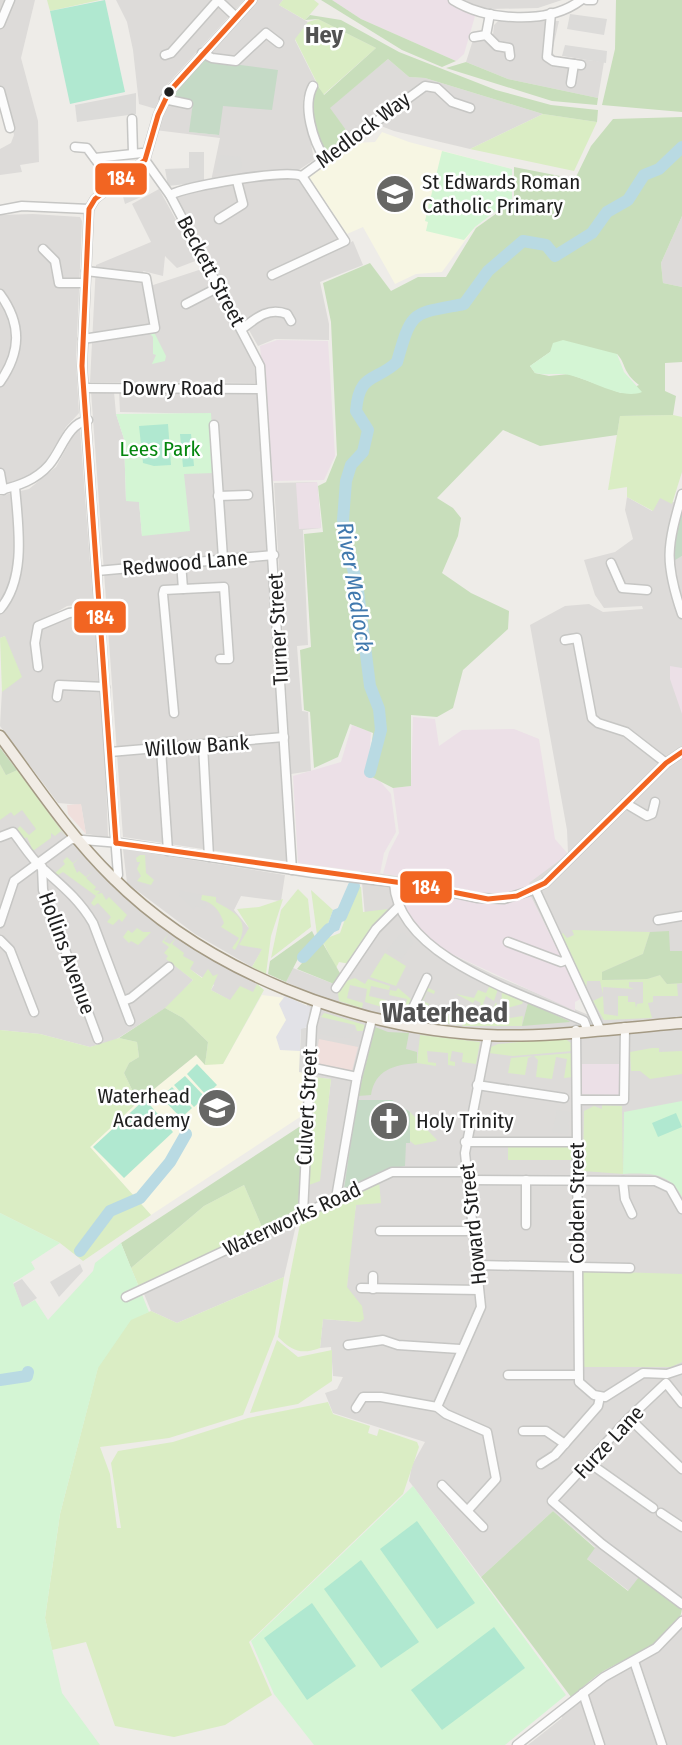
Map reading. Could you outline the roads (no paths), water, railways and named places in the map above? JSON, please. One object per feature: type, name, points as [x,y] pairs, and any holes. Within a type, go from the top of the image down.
[{"type":"main road","points":[[0,736],[114,880],[165,920],[218,954],[264,979],[318,1002],[409,1027],[488,1035],[682,1023]]},
{"type":"street","points":[[0,24],[10,0]]},
{"type":"street","points":[[166,55],[171,53],[218,0],[236,17]]},
{"type":"street","points":[[114,880],[118,876],[83,339],[89,209],[95,199],[115,186],[140,155],[164,99],[202,53],[252,0]]},
{"type":"street","points":[[453,0],[472,10],[491,14],[551,13],[581,0]]},
{"type":"street","points":[[587,0],[593,0]]},
{"type":"street","points":[[551,13],[547,57],[553,61],[577,65],[571,83]]},
{"type":"street","points":[[486,35],[491,14]]},
{"type":"street","points":[[202,53],[212,58],[236,61],[266,33],[279,43]]},
{"type":"street","points":[[474,37],[486,35]]},
{"type":"street","points":[[486,35],[497,46],[510,52],[518,46]]},
{"type":"street","points":[[313,86],[309,97],[311,129],[325,159]]},
{"type":"street","name":"Medlock Way","points":[[170,195],[182,189],[288,173],[302,176],[377,123],[419,88],[437,88],[452,102],[470,108]]},
{"type":"street","points":[[0,91],[3,115],[10,128]]},
{"type":"street","points":[[164,99],[188,104]]},
{"type":"street","points":[[132,119],[140,155]]},
{"type":"street","points":[[75,147],[87,148],[115,186]]},
{"type":"street","points":[[95,158],[140,155]]},
{"type":"street","name":"Beckett Street","points":[[140,155],[170,195],[242,328],[260,366],[261,389]]},
{"type":"street","points":[[272,275],[345,241],[302,176]]},
{"type":"street","points":[[219,219],[243,204],[237,181]]},
{"type":"street","points":[[0,210],[22,206],[89,209]]},
{"type":"street","points":[[44,248],[55,261],[59,283],[85,283]]},
{"type":"street","points":[[83,339],[152,330],[155,324],[146,278],[86,271]]},
{"type":"street","points":[[186,304],[219,287]]},
{"type":"street","points":[[0,294],[15,319],[17,338],[12,365],[0,382]]},
{"type":"street","points":[[242,328],[256,317],[275,310],[287,314],[291,321]]},
{"type":"street","name":"Dowry Road","points":[[85,388],[261,389]]},
{"type":"street","name":"Turner Street","points":[[261,389],[274,555],[292,870]]},
{"type":"street","points":[[0,473],[1,490],[15,487],[41,472],[75,425],[88,420]]},
{"type":"street","points":[[214,425],[223,558]]},
{"type":"street","points":[[0,609],[20,555],[15,487]]},
{"type":"street","points":[[682,494],[667,551],[673,591],[682,614]]},
{"type":"street","points":[[218,496],[248,495]]},
{"type":"street","name":"Redwood Lane","points":[[97,571],[274,555]]},
{"type":"street","points":[[181,562],[183,589]]},
{"type":"street","points":[[611,563],[622,589],[647,590]]},
{"type":"street","points":[[673,591],[682,586]]},
{"type":"street","points":[[174,713],[164,590],[224,587],[229,659],[220,659]]},
{"type":"street","points":[[38,667],[35,631],[38,626],[69,613],[100,609]]},
{"type":"street","points":[[565,640],[576,638],[592,718],[598,723],[626,732],[666,763]]},
{"type":"street","points":[[57,697],[59,685],[105,687]]},
{"type":"street","name":"Willow Bank","points":[[110,752],[284,737]]},
{"type":"street","points":[[203,745],[209,857]]},
{"type":"street","points":[[161,749],[168,850]]},
{"type":"street","points":[[0,923],[14,881],[71,839],[168,850],[488,899],[517,896],[535,889],[564,865],[666,763],[682,752]]},
{"type":"street","points":[[625,803],[647,817],[652,814],[655,802]]},
{"type":"street","points":[[0,837],[13,832],[39,865],[70,891],[86,911],[130,1021]]},
{"type":"street","name":"Hollins Avenue","points":[[39,865],[43,890],[98,1039]]},
{"type":"street","points":[[394,883],[398,907],[414,931],[435,950],[488,978],[584,1021],[581,1030]]},
{"type":"street","points":[[535,889],[600,1029]]},
{"type":"street","points":[[336,988],[376,929],[398,907]]},
{"type":"street","points":[[658,920],[682,916]]},
{"type":"street","points":[[0,940],[10,950],[34,1012]]},
{"type":"street","points":[[508,942],[561,962],[566,960]]},
{"type":"street","points":[[123,1001],[131,998],[169,967]]},
{"type":"street","points":[[409,1027],[412,1010],[427,978]]},
{"type":"street","name":"Culvert Street","points":[[303,1213],[309,1068],[313,1017],[318,1002]]},
{"type":"street","points":[[340,1196],[338,1192],[357,1077],[372,1018]]},
{"type":"street","points":[[578,1100],[624,1100],[625,1027]]},
{"type":"street","name":"Cobden Street","points":[[577,1375],[577,1181],[581,1030]]},
{"type":"street","name":"Howard Street","points":[[437,1407],[460,1349],[481,1307],[466,1176],[465,1142],[488,1035]]},
{"type":"street","points":[[309,1068],[357,1077]]},
{"type":"street","points":[[477,1085],[564,1098]]},
{"type":"street","points":[[465,1142],[578,1142]]},
{"type":"street","name":"Waterworks Road","points":[[126,1297],[392,1172],[526,1181],[624,1181],[664,1184],[672,1191],[682,1209]]},
{"type":"street","points":[[526,1181],[526,1225]]},
{"type":"street","points":[[624,1181],[625,1199],[632,1214]]},
{"type":"street","points":[[380,1231],[472,1231]]},
{"type":"street","points":[[477,1265],[630,1268]]},
{"type":"street","points":[[373,1276],[373,1289]]},
{"type":"street","points":[[361,1289],[480,1290]]},
{"type":"street","points":[[352,1341],[383,1340],[398,1345],[460,1349]]},
{"type":"street","name":"Furze Lane","points":[[682,1369],[666,1379],[552,1501],[682,1604]]},
{"type":"street","points":[[508,1375],[577,1375],[584,1388],[600,1397],[610,1396],[643,1373],[666,1379],[682,1403]]},
{"type":"street","points":[[356,1408],[363,1397],[381,1397],[437,1407],[446,1414],[487,1432],[496,1479],[468,1510]]},
{"type":"street","points":[[541,1464],[565,1444],[598,1406],[600,1397]]},
{"type":"street","points":[[629,1418],[682,1469]]},
{"type":"street","points":[[523,1431],[546,1431],[565,1444]]},
{"type":"street","points":[[588,1462],[682,1527]]},
{"type":"street","points":[[442,1485],[483,1527]]},
{"type":"street","points":[[517,1745],[583,1693],[666,1640],[682,1621]]},
{"type":"street","points":[[634,1661],[662,1745]]},
{"type":"street","points":[[583,1693],[600,1745]]},
{"type":"water","points":[[348,904],[339,930],[319,939],[317,935],[325,932],[333,910]]},
{"type":"waterway","name":"River Medlock","points":[[370,772],[381,730],[379,709],[370,686],[357,583],[347,548],[343,520],[346,481],[351,465],[363,452],[368,430],[356,411],[361,390],[370,379],[397,362],[406,332],[417,317],[434,310],[464,304],[488,271],[523,241],[546,245],[555,256],[592,233],[607,212],[628,200],[644,175],[659,169],[682,147]]},
{"type":"waterway","name":"River Medlock","points":[[341,916],[354,886]]},
{"type":"waterway","name":"River Medlock","points":[[303,957],[329,929]]},
{"type":"waterway","name":"River Medlock","points":[[80,1251],[110,1211],[140,1198],[170,1162],[186,1134]]},
{"type":"waterway","name":"River Medlock","points":[[0,1380],[27,1376],[28,1372]]},
{"type":"place","name":"St Edwards Roman Catholic Primary","points":[[395,194]]},
{"type":"place","name":"Waterhead Academy","points":[[217,1108]]},
{"type":"place","name":"Holy Trinity","points":[[389,1121]]},
{"type":"district","name":"Hey","points":[[324,35]]},
{"type":"district","name":"Waterhead","points":[[445,1012]]},
{"type":"park label","name":"Lees Park","points":[[160,449]]}]
